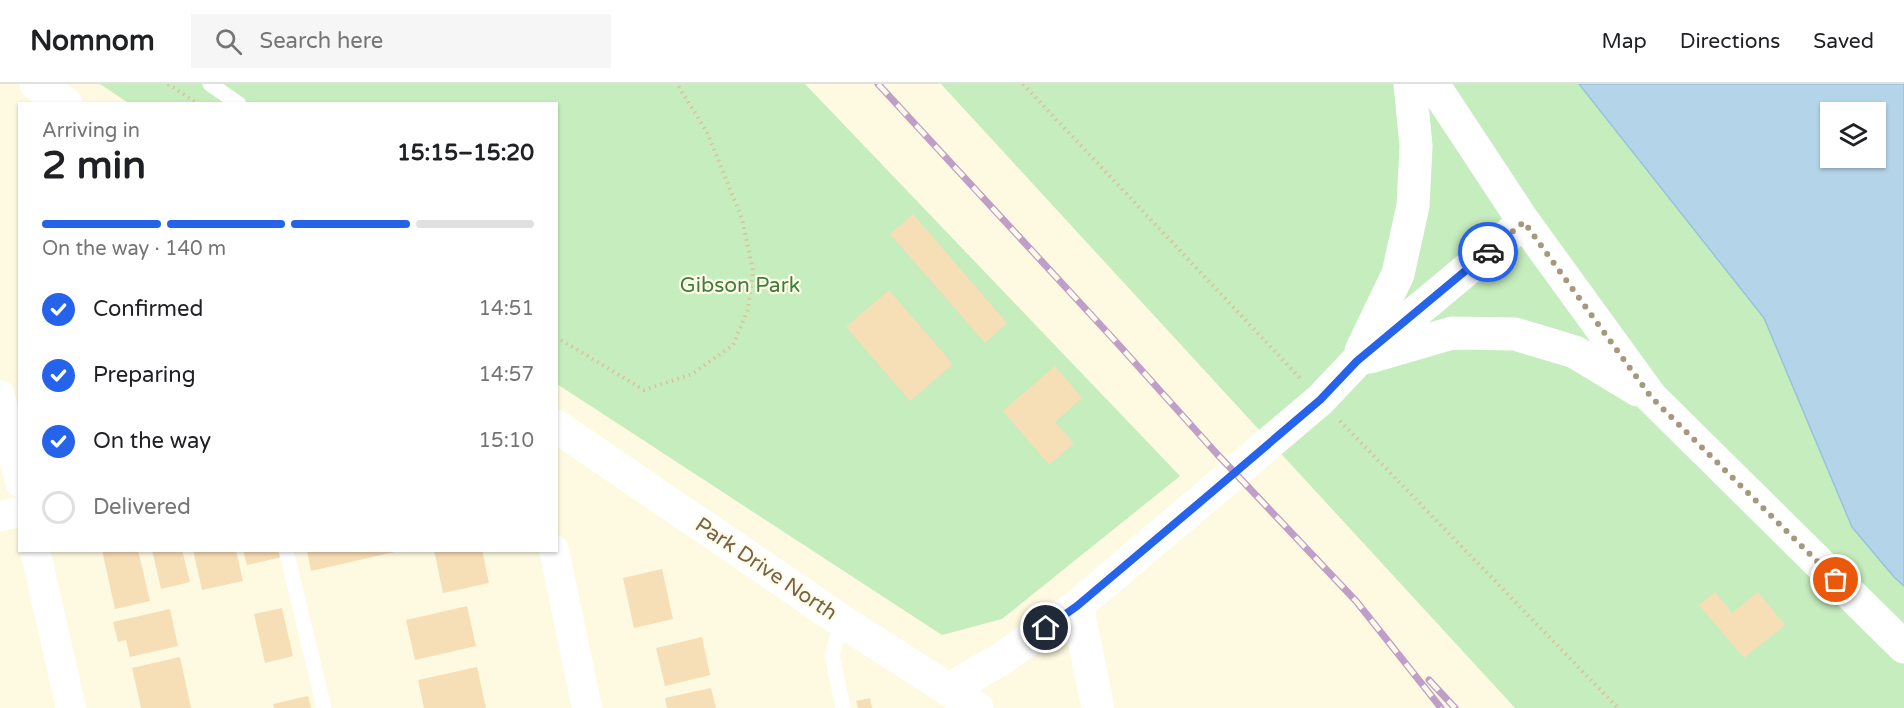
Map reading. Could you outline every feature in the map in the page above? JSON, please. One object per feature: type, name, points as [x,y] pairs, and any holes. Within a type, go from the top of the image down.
[{"type":"street","points":[[36,84],[63,102]]},
{"type":"street","points":[[1357,361],[1398,274],[1413,206],[1416,146],[1410,84]]},
{"type":"street","points":[[1433,84],[1524,222],[1651,397],[1904,647]]},
{"type":"street","points":[[949,689],[998,661],[1077,606],[1320,400],[1357,361],[1524,222]]},
{"type":"street","points":[[1357,361],[1452,333],[1515,334],[1575,352],[1651,397]]},
{"type":"street","points":[[0,395],[18,473]]},
{"type":"street","name":"Park Drive North","points":[[558,427],[842,621],[977,708]]},
{"type":"street","points":[[0,516],[18,512]]},
{"type":"street","points":[[35,552],[71,708]]},
{"type":"street","points":[[554,552],[587,708]]},
{"type":"street","points":[[1077,606],[1098,708]]},
{"type":"lane","points":[[210,84],[236,102]]},
{"type":"lane","points":[[286,552],[324,708]]},
{"type":"lane","points":[[842,621],[832,655],[843,708]]},
{"type":"path","points":[[168,84],[195,102]]},
{"type":"path","points":[[558,338],[644,390],[692,374],[733,345],[748,309],[753,272],[742,219],[707,132],[677,84]]},
{"type":"green space","name":"Gibson Park","points":[[100,84],[805,84],[1180,476],[1002,619],[942,635],[558,385],[558,102],[127,102]]},
{"type":"green space","points":[[941,84],[1579,84],[1764,318],[1852,527],[1904,586],[1904,708],[1515,708]]},
{"type":"water","points":[[1579,84],[1904,84],[1904,586],[1852,527],[1764,318]]},
{"type":"building","points":[[913,214],[1007,323],[985,343],[890,234]]},
{"type":"building","points":[[889,290],[953,364],[910,401],[846,327]]},
{"type":"building","points":[[1055,366],[1082,398],[1055,422],[1074,443],[1049,465],[1003,411]]},
{"type":"building","points":[[102,552],[138,552],[150,601],[115,609]]},
{"type":"building","points":[[152,552],[182,552],[190,582],[161,589]]},
{"type":"building","points":[[193,552],[236,552],[243,581],[202,590]]},
{"type":"building","points":[[244,552],[281,552],[282,557],[247,565]]},
{"type":"building","points":[[307,552],[395,552],[311,571]]},
{"type":"building","points":[[434,552],[482,552],[489,583],[443,593]]},
{"type":"building","points":[[662,569],[673,619],[634,628],[623,578]]},
{"type":"building","points":[[1715,592],[1732,613],[1758,592],[1785,625],[1744,658],[1699,605]]},
{"type":"building","points":[[467,606],[476,646],[415,660],[406,620]]},
{"type":"building","points":[[282,608],[293,656],[265,663],[254,614]]},
{"type":"building","points":[[170,609],[178,646],[130,657],[126,640],[118,642],[113,622]]},
{"type":"building","points":[[702,637],[710,675],[665,686],[656,648]]},
{"type":"building","points":[[180,657],[191,708],[141,708],[132,668]]},
{"type":"building","points":[[477,667],[486,708],[424,708],[418,680]]},
{"type":"building","points":[[711,688],[716,708],[667,708],[665,698]]},
{"type":"building","points":[[308,696],[311,708],[274,708],[273,704]]},
{"type":"building","points":[[870,698],[872,708],[858,708],[856,701]]},
{"type":"railway","points":[[878,84],[1217,454],[1356,601],[1441,708]]},
{"type":"railway","points":[[1429,680],[1455,708]]},
{"type":"way so far","points":[[1488,252],[1524,222],[1651,397],[1836,580]]},
{"type":"route","points":[[1046,628],[1077,606],[1205,498],[1320,400],[1357,361],[1488,252]]}]
